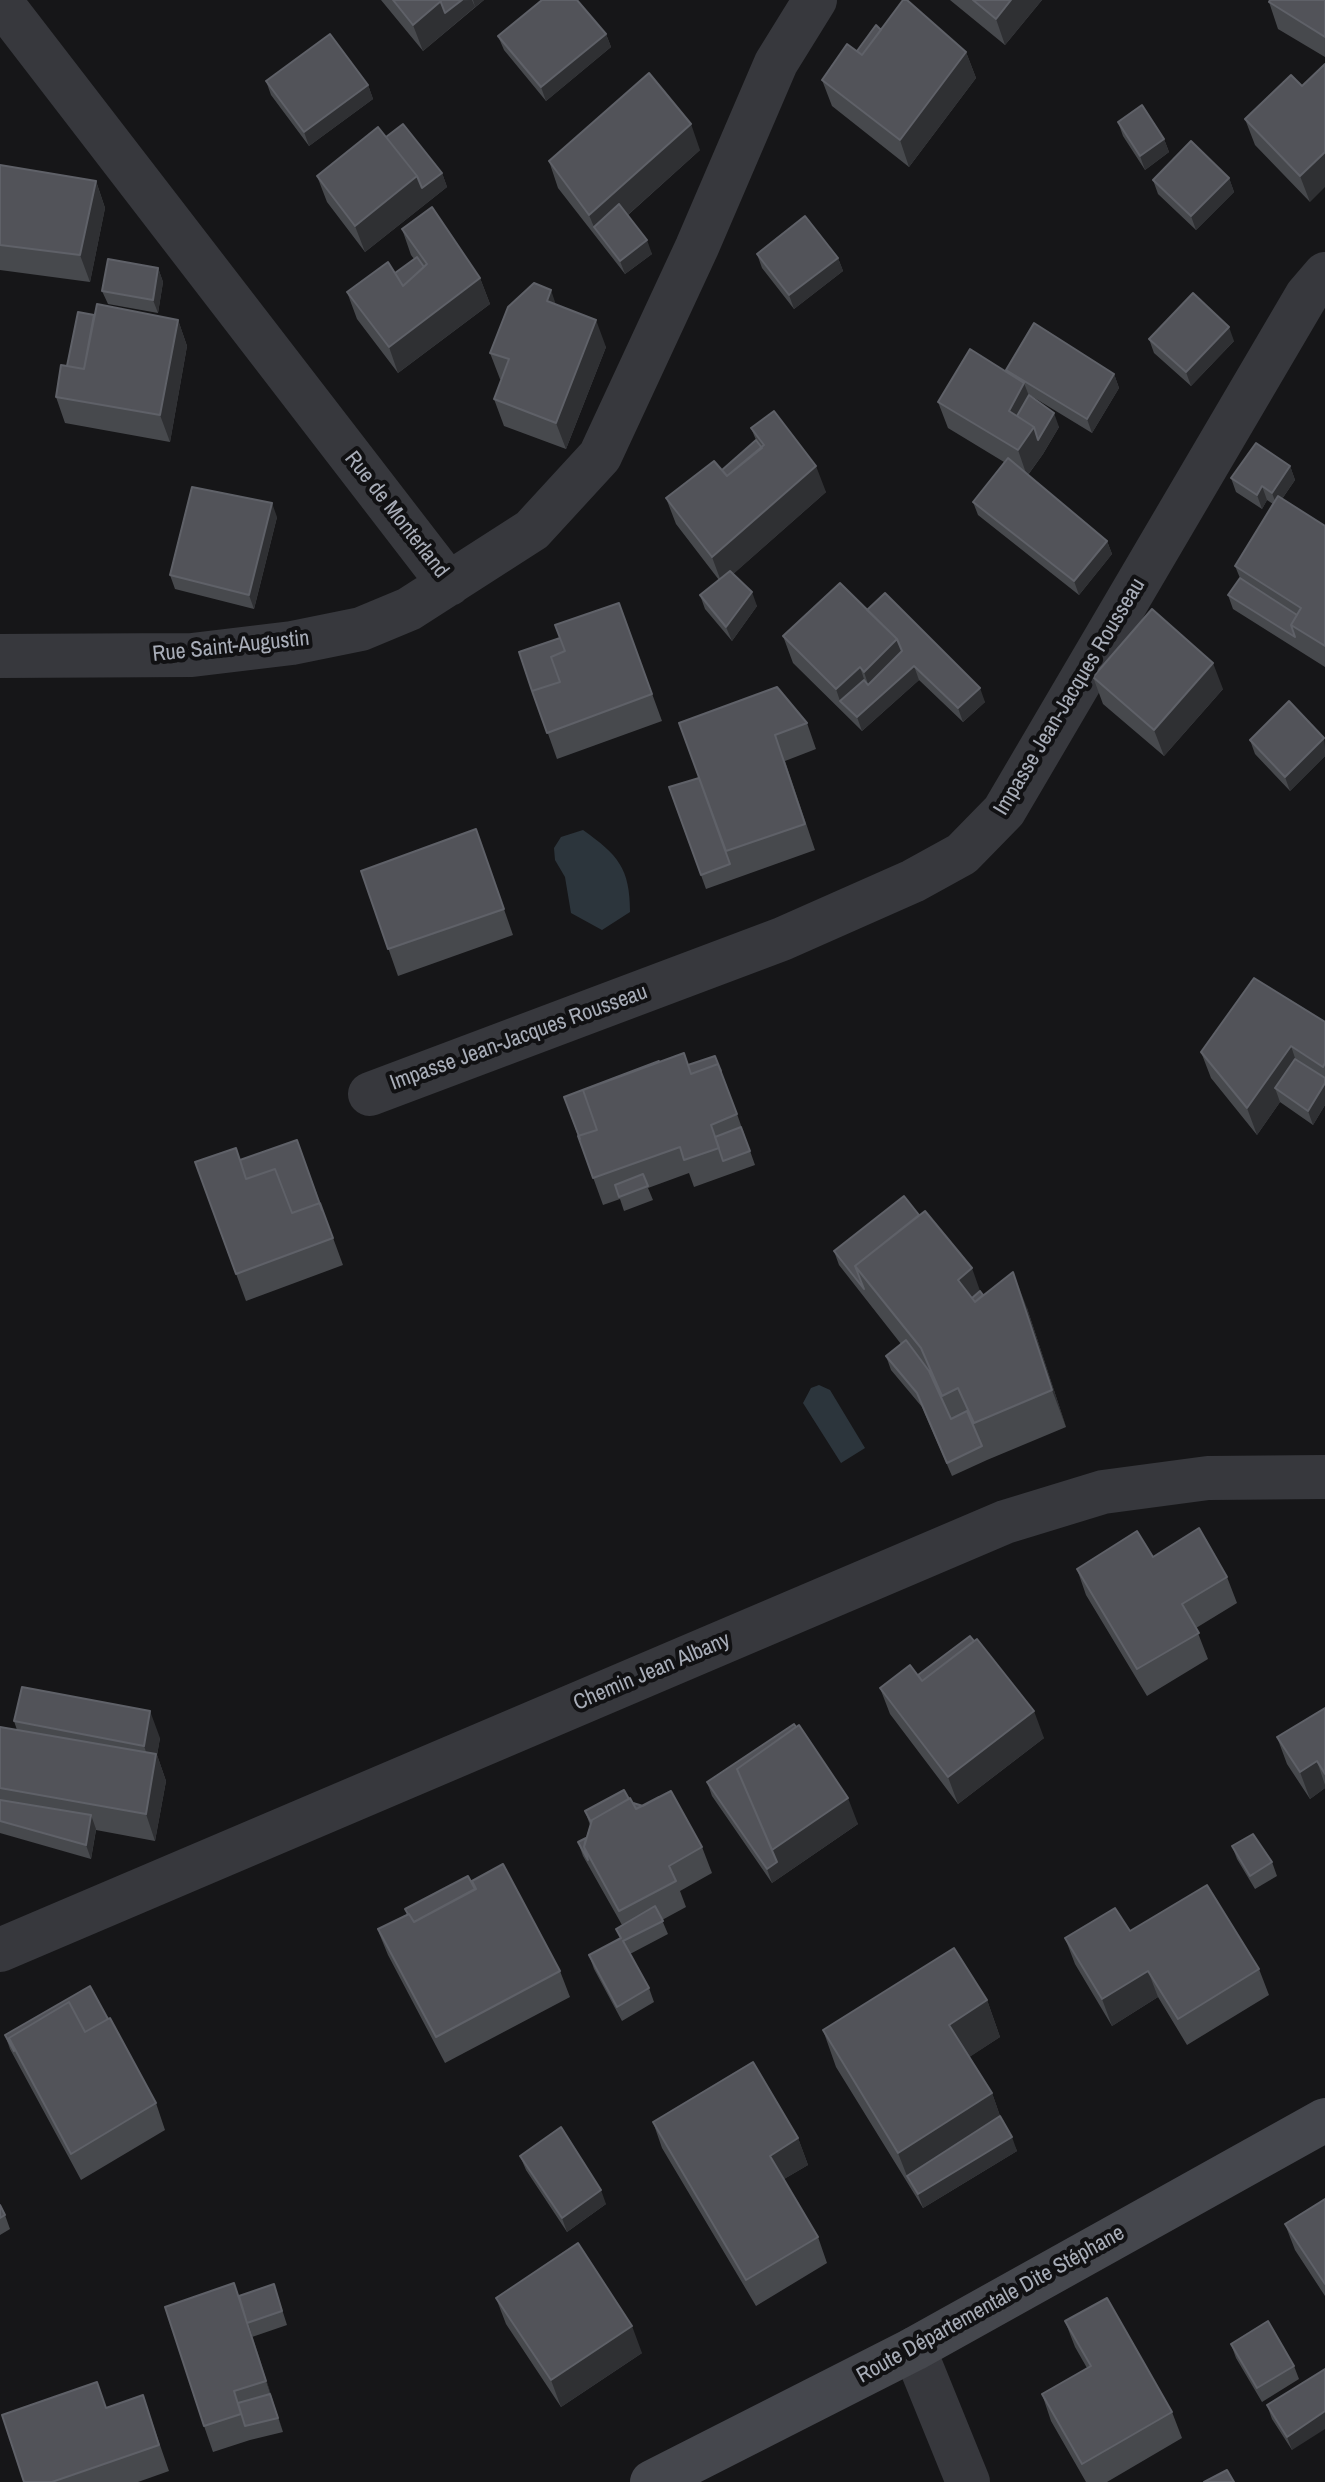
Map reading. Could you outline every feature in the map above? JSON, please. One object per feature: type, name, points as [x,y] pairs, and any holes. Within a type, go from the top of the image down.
[{"type":"main road","name":"Route Départementale Dite Stéphane","points":[[652,2482],[914,2349],[1325,2120]]},
{"type":"street","name":"Rue de Monterland","points":[[5,3],[449,584],[532,530],[600,456],[697,247],[776,63],[815,0]]},
{"type":"street","name":"Impasse Jean-Jacques Rousseau","points":[[370,1094],[782,939],[913,881],[974,844],[1004,811],[1307,295],[1325,274]]},
{"type":"street","name":"Rue Saint-Augustin","points":[[8,667],[192,655],[292,643],[361,629],[409,609],[449,584]]},
{"type":"street","name":"Chemin Jean Albany","points":[[0,1950],[1005,1522],[1103,1492],[1208,1478],[1325,1477]]},
{"type":"street","points":[[914,2349],[968,2482]]},
{"type":"shaded area","points":[[583,830],[613,855],[628,884],[630,912],[602,930],[571,913],[565,877],[555,860],[554,848],[561,837]]},
{"type":"shaded area","points":[[819,1385],[830,1390],[865,1448],[841,1463],[803,1403],[811,1388]]},
{"type":"building","points":[[393,0],[440,0],[441,1],[413,25]]},
{"type":"building","points":[[440,0],[462,0],[445,13]]},
{"type":"building","points":[[542,0],[577,0],[606,34],[541,87],[498,36]]},
{"type":"building","points":[[903,0],[907,0],[966,52],[900,140],[822,80],[847,44],[862,55]]},
{"type":"building","points":[[973,0],[1011,0],[996,19]]},
{"type":"building","points":[[1325,0],[1325,37],[1269,2]]},
{"type":"building","points":[[876,25],[881,30],[862,55],[857,51]]},
{"type":"building","points":[[330,34],[368,85],[304,132],[266,81]]},
{"type":"building","points":[[1325,64],[1325,152],[1300,176],[1245,119],[1291,75],[1302,86]]},
{"type":"building","points":[[649,73],[691,124],[589,215],[549,161]]},
{"type":"building","points":[[1142,105],[1164,139],[1140,156],[1118,122]]},
{"type":"building","points":[[403,124],[442,173],[422,188],[417,176],[386,137]]},
{"type":"building","points":[[378,127],[417,176],[355,226],[317,176]]},
{"type":"building","points":[[1191,141],[1229,178],[1191,216],[1153,180]]},
{"type":"building","points":[[0,165],[96,181],[80,255],[0,245]]},
{"type":"building","points":[[619,204],[647,240],[620,261],[594,227]]},
{"type":"building","points":[[432,207],[480,278],[389,347],[347,292],[388,262],[403,286],[427,264],[402,229]]},
{"type":"building","points":[[805,216],[838,258],[789,295],[757,254]]},
{"type":"building","points":[[417,257],[424,267],[403,286],[395,273]]},
{"type":"building","points":[[108,259],[158,268],[153,300],[102,291]]},
{"type":"building","points":[[534,283],[551,290],[547,301],[596,320],[556,423],[494,399],[509,359],[490,353],[508,307]]},
{"type":"building","points":[[1193,293],[1229,327],[1186,372],[1149,339]]},
{"type":"building","points":[[97,304],[178,320],[160,415],[56,397],[61,365],[84,369]]},
{"type":"building","points":[[78,312],[94,315],[84,369],[67,366]]},
{"type":"building","points":[[1034,323],[1114,374],[1087,419],[1006,370]]},
{"type":"building","points":[[970,349],[1024,383],[1009,411],[1034,427],[1018,450],[938,402]]},
{"type":"building","points":[[1029,395],[1054,413],[1038,440],[1034,427],[1017,416]]},
{"type":"building","points":[[774,411],[816,466],[712,557],[666,498],[714,461],[727,476],[764,445],[751,428]]},
{"type":"building","points":[[756,440],[762,448],[727,476],[722,470]]},
{"type":"building","points":[[1256,443],[1290,466],[1272,493],[1262,486],[1257,495],[1231,478]]},
{"type":"building","points":[[1008,458],[1107,541],[1074,581],[973,502]]},
{"type":"building","points":[[192,487],[272,503],[249,595],[170,575]]},
{"type":"building","points":[[1278,496],[1325,526],[1325,646],[1291,625],[1301,608],[1235,566]]},
{"type":"building","points":[[730,571],[752,592],[726,627],[700,595]]},
{"type":"building","points":[[1240,578],[1297,615],[1291,625],[1295,637],[1228,595]]},
{"type":"building","points":[[840,583],[897,639],[864,672],[860,667],[836,689],[783,636]]},
{"type":"building","points":[[885,593],[980,688],[958,708],[914,666],[857,717],[840,701],[864,680],[868,685],[902,651],[897,639],[867,610]]},
{"type":"building","points":[[619,603],[652,694],[547,733],[532,691],[560,682],[551,657],[565,651],[555,625]]},
{"type":"building","points":[[1152,609],[1213,663],[1154,730],[1093,677]]},
{"type":"building","points":[[560,638],[565,651],[551,657],[560,682],[532,691],[519,652]]},
{"type":"building","points":[[777,687],[807,723],[775,735],[805,824],[726,851],[679,723]]},
{"type":"building","points":[[1289,701],[1324,738],[1285,777],[1250,740]]},
{"type":"building","points":[[699,778],[730,864],[701,875],[669,787]]},
{"type":"building","points":[[476,829],[504,909],[388,949],[361,871]]},
{"type":"building","points":[[1254,978],[1325,1022],[1325,1063],[1323,1067],[1291,1046],[1247,1108],[1201,1052]]},
{"type":"building","points":[[684,1053],[691,1074],[718,1064],[737,1114],[711,1125],[719,1148],[684,1160],[680,1147],[593,1178],[578,1136],[597,1130],[583,1090]]},
{"type":"building","points":[[715,1056],[721,1071],[718,1064],[691,1074],[688,1065]]},
{"type":"building","points":[[1295,1059],[1325,1078],[1308,1111],[1275,1088]]},
{"type":"building","points":[[659,1061],[583,1090],[597,1130],[579,1136],[564,1097]]},
{"type":"building","points":[[741,1127],[750,1151],[723,1161],[715,1137]]},
{"type":"building","points":[[297,1140],[320,1203],[292,1213],[275,1169],[246,1179],[240,1160]]},
{"type":"building","points":[[236,1148],[246,1179],[275,1169],[292,1213],[320,1203],[333,1238],[236,1274],[195,1162]]},
{"type":"building","points":[[643,1174],[648,1186],[619,1197],[615,1185]]},
{"type":"building","points":[[904,1196],[919,1215],[855,1266],[864,1289],[834,1251]]},
{"type":"building","points":[[925,1211],[972,1268],[958,1280],[975,1302],[1013,1272],[1052,1390],[974,1423],[958,1388],[942,1396],[921,1348],[855,1266]]},
{"type":"building","points":[[980,1291],[983,1295],[975,1302],[972,1298]]},
{"type":"building","points":[[906,1340],[929,1371],[951,1419],[967,1411],[982,1446],[947,1463],[917,1393],[886,1356]]},
{"type":"building","points":[[1199,1528],[1227,1577],[1182,1604],[1199,1633],[1137,1669],[1077,1569],[1137,1531],[1153,1557]]},
{"type":"building","points":[[970,1636],[974,1641],[922,1681],[918,1675]]},
{"type":"building","points":[[977,1639],[1034,1711],[948,1777],[880,1688],[910,1665],[922,1681]]},
{"type":"building","points":[[22,1687],[150,1711],[144,1746],[14,1721]]},
{"type":"building","points":[[1325,1708],[1325,1774],[1317,1761],[1300,1772],[1277,1737]]},
{"type":"building","points":[[794,1724],[796,1727],[737,1769],[777,1862],[767,1869],[707,1782]]},
{"type":"building","points":[[799,1725],[848,1798],[772,1850],[737,1769]]},
{"type":"building","points":[[0,1727],[156,1754],[146,1814],[0,1788]]},
{"type":"building","points":[[624,1790],[629,1799],[591,1822],[585,1811]]},
{"type":"building","points":[[671,1791],[702,1847],[669,1866],[676,1881],[619,1911],[584,1847],[592,1820],[630,1798],[636,1809]]},
{"type":"building","points":[[0,1800],[91,1815],[86,1845],[0,1821]]},
{"type":"building","points":[[1253,1834],[1272,1862],[1250,1876],[1232,1846]]},
{"type":"building","points":[[586,1838],[584,1847],[588,1860],[578,1842]]},
{"type":"building","points":[[503,1864],[560,1971],[436,2037],[378,1929],[409,1914],[414,1922],[476,1889],[472,1881]]},
{"type":"building","points":[[468,1876],[475,1889],[414,1922],[405,1909]]},
{"type":"building","points":[[1207,1885],[1259,1969],[1178,2019],[1148,1971],[1102,1999],[1065,1938],[1115,1908],[1130,1931]]},
{"type":"building","points":[[655,1906],[663,1921],[623,1941],[649,1988],[617,2007],[589,1955],[621,1938],[616,1929]]},
{"type":"building","points":[[954,1948],[987,2000],[949,2025],[992,2093],[898,2153],[823,2030]]},
{"type":"building","points":[[90,1986],[108,2019],[85,2032],[69,2002],[9,2038],[14,2051],[5,2035]]},
{"type":"building","points":[[69,2002],[85,2032],[110,2018],[156,2103],[71,2154],[9,2038]]},
{"type":"building","points":[[753,2062],[798,2138],[770,2156],[818,2237],[746,2280],[653,2122]]},
{"type":"building","points":[[1000,2116],[1012,2137],[918,2194],[907,2176]]},
{"type":"building","points":[[561,2127],[601,2190],[562,2218],[520,2156]]},
{"type":"building","points":[[1325,2199],[1325,2284],[1285,2224]]},
{"type":"building","points":[[578,2243],[632,2326],[551,2380],[496,2298]]},
{"type":"building","points":[[234,2283],[266,2381],[234,2391],[241,2414],[204,2426],[165,2307]]},
{"type":"building","points":[[274,2284],[282,2311],[247,2323],[239,2296]]},
{"type":"building","points":[[1107,2298],[1172,2412],[1082,2464],[1042,2394],[1091,2366],[1065,2321]]},
{"type":"building","points":[[1268,2321],[1294,2366],[1257,2388],[1231,2344]]},
{"type":"building","points":[[1325,2369],[1325,2411],[1287,2437],[1267,2405]]},
{"type":"building","points":[[97,2382],[106,2408],[143,2395],[159,2445],[52,2482],[24,2482],[2,2415]]},
{"type":"building","points":[[270,2394],[278,2418],[245,2426],[238,2403]]},
{"type":"building","points":[[1227,2470],[1234,2482],[1204,2482]]}]
